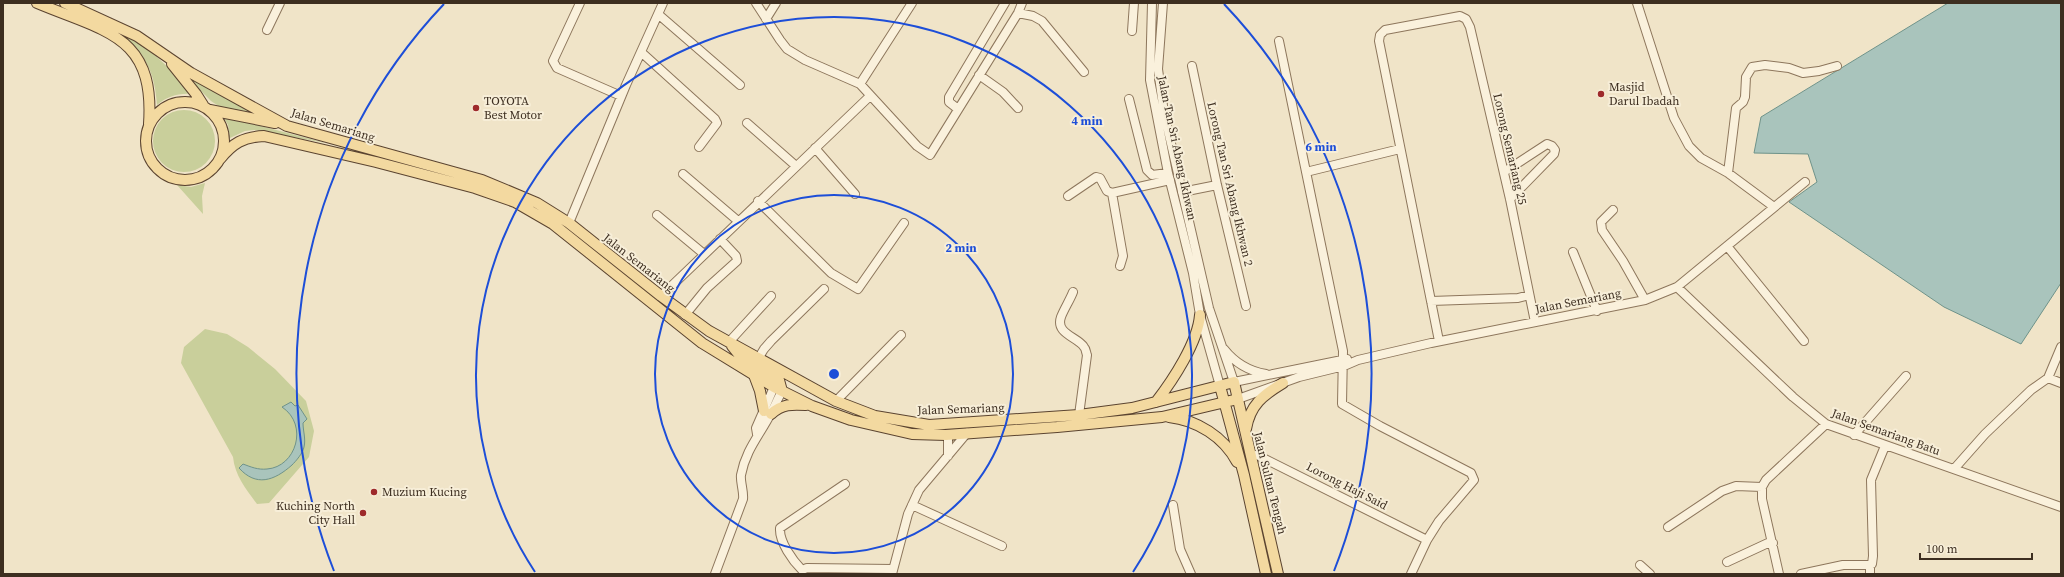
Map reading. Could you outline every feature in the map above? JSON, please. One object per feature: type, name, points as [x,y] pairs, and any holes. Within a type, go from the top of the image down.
[{"type":"main road","points":[[37,3],[115,36],[134,53],[146,76],[149,90],[149,124],[146,139],[147,154],[158,169],[170,178],[193,180],[204,176],[213,169],[220,159],[224,140],[223,130],[219,121],[206,108],[165,54]]},
{"type":"main road","name":"Jalan Semariang","points":[[65,3],[137,36],[165,54],[191,74],[287,126],[491,183],[537,203],[569,223],[685,315],[758,359],[836,401],[875,416],[929,425],[1079,415],[1132,408],[1234,382]]},
{"type":"main road","points":[[149,124],[155,115],[164,108],[174,103],[184,102],[287,126]]},
{"type":"main road","name":"Jalan Semariang","points":[[220,159],[237,141],[252,136],[264,136],[376,162],[475,188],[515,202],[553,224],[702,343],[754,375],[812,406],[851,420],[893,430],[912,434],[946,435],[1057,427],[1162,416],[1238,399]]},
{"type":"main road","points":[[1156,402],[1166,388],[1194,337],[1200,324],[1200,315]]},
{"type":"main road","points":[[730,343],[740,356],[779,380],[778,389]]},
{"type":"main road","points":[[754,375],[767,413],[780,407],[792,404],[812,406]]},
{"type":"main road","name":"Jalan Sultan Tengah","points":[[1234,382],[1278,574]]},
{"type":"main road","points":[[1245,433],[1248,417],[1252,408],[1259,399],[1283,383]]},
{"type":"main road","name":"Jalan Sultan Tengah","points":[[1220,386],[1244,475],[1266,574]]},
{"type":"main road","points":[[1162,416],[1189,421],[1221,440],[1233,455],[1244,475]]},
{"type":"street","points":[[267,30],[280,3]]},
{"type":"street","points":[[580,3],[553,61],[554,64],[557,68],[621,96]]},
{"type":"street","points":[[569,223],[621,96],[664,3]]},
{"type":"street","points":[[756,3],[780,40],[795,55],[860,84],[917,146],[930,155],[1018,14],[1022,3]]},
{"type":"street","points":[[766,19],[776,3]]},
{"type":"street","points":[[860,84],[912,3]]},
{"type":"street","points":[[958,109],[949,102],[949,97],[1005,3]]},
{"type":"street","points":[[1132,31],[1134,3]]},
{"type":"street","name":"Jalan Tan Sri Abang Ikhwan","points":[[1152,3],[1150,80],[1169,177],[1196,271]]},
{"type":"street","name":"Jalan Tan Sri Abang Ikhwan","points":[[1163,3],[1158,69],[1164,113],[1182,192],[1196,271]]},
{"type":"street","points":[[1637,3],[1674,118],[1688,146],[1700,158],[1728,173],[1774,207]]},
{"type":"street","points":[[658,14],[740,85]]},
{"type":"street","points":[[1018,14],[1033,16],[1042,21],[1084,72]]},
{"type":"street","name":"Lorong Semariang 25","points":[[1400,149],[1379,41],[1380,35],[1385,30],[1460,16],[1466,19],[1468,23],[1504,172],[1535,322]]},
{"type":"street","points":[[1279,41],[1343,351],[1344,362],[1342,398],[1345,407],[1458,466],[1473,476],[1474,480],[1439,521],[1427,540],[1411,574]]},
{"type":"street","points":[[641,52],[717,123],[699,147]]},
{"type":"street","points":[[1728,173],[1736,108],[1743,102],[1745,97],[1746,77],[1752,67],[1765,65],[1789,68],[1803,73],[1819,72],[1837,66]]},
{"type":"street","name":"Lorong Tan Sri Abang Ikhwan 2","points":[[1192,66],[1217,185],[1246,306]]},
{"type":"street","points":[[979,75],[1003,92],[1018,108]]},
{"type":"street","points":[[661,296],[758,201],[870,96]]},
{"type":"street","points":[[1129,99],[1147,170],[1152,175],[1169,177]]},
{"type":"street","points":[[747,123],[796,166]]},
{"type":"street","points":[[1504,172],[1547,144],[1552,146],[1555,150],[1554,154],[1510,199]]},
{"type":"street","points":[[815,148],[855,194]]},
{"type":"street","points":[[1306,172],[1400,149],[1439,341]]},
{"type":"street","points":[[683,174],[738,221]]},
{"type":"street","points":[[1068,196],[1096,177],[1100,178],[1107,191],[1112,193],[1169,177]]},
{"type":"street","name":"Jalan Semariang","points":[[1344,362],[1439,341],[1597,311],[1645,300],[1677,287],[1805,182]]},
{"type":"street","points":[[1182,192],[1217,185]]},
{"type":"street","points":[[1112,193],[1123,256],[1120,266]]},
{"type":"street","points":[[758,201],[831,273],[858,289],[904,223]]},
{"type":"street","points":[[1613,210],[1601,222],[1602,230],[1623,261],[1645,300]]},
{"type":"street","points":[[657,215],[704,254]]},
{"type":"street","points":[[685,315],[707,288],[737,261],[736,256],[720,239]]},
{"type":"street","points":[[1727,246],[1804,341]]},
{"type":"street","points":[[1573,252],[1597,311]]},
{"type":"street","points":[[1196,271],[1234,382],[1344,362]]},
{"type":"street","points":[[1196,271],[1200,315],[1220,386]]},
{"type":"street","name":"Jalan Semariang Batu","points":[[1677,287],[1781,386],[1826,424],[2061,507]]},
{"type":"street","points":[[758,359],[771,341],[824,289]]},
{"type":"street","points":[[1073,292],[1060,318],[1062,328],[1067,335],[1078,341],[1084,347],[1087,356],[1079,415]]},
{"type":"street","points":[[1431,301],[1518,298],[1529,295]]},
{"type":"street","points":[[730,343],[771,296]]},
{"type":"street","points":[[836,401],[901,335]]},
{"type":"street","points":[[1221,345],[1230,356],[1243,366],[1250,370],[1273,375]]},
{"type":"street","points":[[1954,469],[1985,434],[2030,390],[2048,378],[2061,347]]},
{"type":"street","points":[[1238,399],[1300,376],[1344,362]]},
{"type":"street","points":[[1854,435],[1906,376]]},
{"type":"street","points":[[2048,378],[2061,383]]},
{"type":"street","points":[[715,574],[743,499],[744,487],[741,476],[747,456],[778,389]]},
{"type":"street","points":[[1779,574],[1762,499],[1762,487],[1766,480],[1826,424]]},
{"type":"street","points":[[845,484],[780,528],[780,535],[790,555],[802,570],[807,568],[892,571],[912,505],[919,490],[967,433]]},
{"type":"street","points":[[946,435],[948,438],[948,456]]},
{"type":"street","points":[[1870,574],[1870,565],[1873,562],[1871,480],[1885,446]]},
{"type":"street","name":"Lorong Haji Said","points":[[1257,455],[1427,540]]},
{"type":"street","points":[[1668,527],[1722,491],[1736,486],[1762,487]]},
{"type":"street","points":[[912,505],[1002,546]]},
{"type":"street","points":[[1173,505],[1180,549],[1191,574]]},
{"type":"street","points":[[1727,562],[1768,543],[1773,543]]},
{"type":"street","points":[[1640,565],[1650,574]]},
{"type":"street","points":[[1801,574],[1843,565],[1870,565]]},
{"type":"green space","points":[[119,33],[142,45],[151,52],[192,94],[173,96],[165,99],[157,105],[154,83],[147,64],[136,48]]},
{"type":"green space","points":[[184,74],[263,118],[220,107],[211,101]]},
{"type":"green space","points":[[184,110],[196,112],[206,119],[213,129],[215,141],[213,153],[206,163],[196,170],[184,172],[172,170],[162,163],[155,153],[153,141],[155,129],[162,119],[172,112]]},
{"type":"green space","points":[[223,116],[326,143],[254,130],[245,131],[230,138],[228,125]]},
{"type":"green space","points":[[205,183],[202,196],[203,214],[177,185],[191,187]]},
{"type":"green space","points":[[205,329],[227,334],[248,347],[275,369],[306,401],[314,431],[309,457],[269,503],[257,504],[245,488],[236,470],[233,457],[181,363],[184,347]]},
{"type":"water","points":[[1948,3],[2061,3],[2061,283],[2021,344],[1944,307],[1789,202],[1817,182],[1808,154],[1754,153],[1761,117]]},
{"type":"water","points":[[291,402],[295,406],[298,405],[307,419],[303,423],[305,441],[302,452],[292,465],[279,475],[272,478],[258,480],[245,474],[239,468],[243,464],[258,469],[267,469],[277,466],[285,461],[292,453],[296,444],[297,434],[295,424],[290,415],[282,407]]},
{"type":"place","name":"Masjid Darul Ibadah","points":[[1601,94]]},
{"type":"place","name":"TOYOTA Best Motor","points":[[476,108]]},
{"type":"place","name":"Muzium Kucing","points":[[374,492]]},
{"type":"place","name":"Kuching North City Hall","points":[[363,513]]}]
